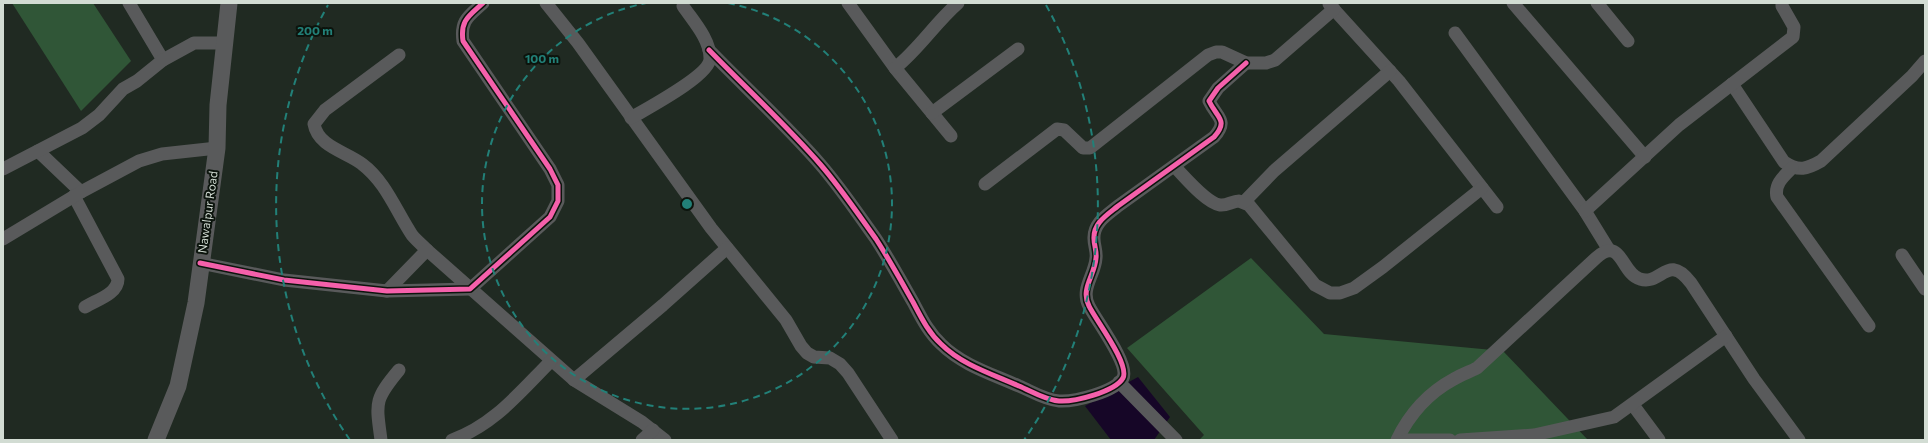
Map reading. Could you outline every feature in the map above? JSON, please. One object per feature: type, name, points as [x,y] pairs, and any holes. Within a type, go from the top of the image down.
[{"type":"street","points":[[129,3],[163,60]]},
{"type":"street","name":"Nawalpur Road","points":[[156,440],[178,386],[196,303],[200,263],[217,148],[218,105],[229,3]]},
{"type":"street","points":[[200,263],[284,280],[387,291],[470,289],[550,217],[558,201],[558,185],[550,169],[463,41],[462,29],[467,18],[483,3]]},
{"type":"street","points":[[546,3],[578,43],[711,228],[781,313],[801,346],[807,353],[814,357],[830,358],[848,372],[892,440]]},
{"type":"street","points":[[848,3],[895,68],[951,136]]},
{"type":"street","points":[[895,68],[912,55],[944,16],[958,3]]},
{"type":"street","points":[[1513,3],[1645,157]]},
{"type":"street","points":[[1598,3],[1628,41]]},
{"type":"street","points":[[1585,211],[1679,125],[1794,36],[1794,27],[1782,6],[1782,3]]},
{"type":"street","points":[[631,118],[701,73],[709,65],[711,59],[709,50],[684,4]]},
{"type":"street","points":[[985,184],[1058,129],[1064,130],[1083,148],[1090,148],[1208,55],[1216,52],[1222,52],[1246,63],[1266,63],[1275,60],[1331,6],[1390,71],[1497,207]]},
{"type":"street","points":[[1455,33],[1585,211],[1609,250],[1615,252],[1634,276],[1639,279],[1645,280],[1673,270],[1682,272],[1691,283],[1754,379],[1799,440]]},
{"type":"street","points":[[3,169],[82,128],[99,115],[123,90],[163,60],[194,43],[224,43]]},
{"type":"street","points":[[932,113],[1018,49]]},
{"type":"street","points":[[709,50],[820,164],[876,240],[930,332],[951,353],[974,366],[1044,397],[1057,401],[1072,400],[1097,394],[1119,382],[1124,377],[1121,362],[1105,330],[1088,304],[1085,296],[1087,286],[1095,268],[1096,256],[1094,238],[1096,227],[1104,216],[1214,137],[1222,128],[1222,123],[1209,101],[1218,88],[1246,63]]},
{"type":"street","points":[[399,55],[326,110],[314,124],[315,130],[329,145],[363,164],[386,191],[413,236],[551,361],[574,380],[653,430],[665,440]]},
{"type":"street","points":[[1732,84],[1784,162],[1792,168],[1801,170],[1809,168],[1821,161],[1912,76],[1925,61]]},
{"type":"street","points":[[1244,202],[1274,171],[1390,71]]},
{"type":"street","points":[[3,239],[78,194],[139,161],[162,154],[217,148]]},
{"type":"street","points":[[38,151],[78,194],[118,279],[118,285],[115,290],[85,306]]},
{"type":"street","points":[[1174,166],[1199,191],[1216,204],[1227,204],[1239,201],[1244,202],[1256,213],[1315,285],[1330,293],[1340,293],[1354,288],[1383,267],[1482,188]]},
{"type":"street","points":[[1792,168],[1778,185],[1776,191],[1777,197],[1868,326]]},
{"type":"street","points":[[574,380],[663,305],[727,248]]},
{"type":"street","points":[[387,291],[427,250]]},
{"type":"street","points":[[1397,440],[1409,417],[1426,398],[1453,380],[1477,368],[1596,258],[1609,250]]},
{"type":"street","points":[[1902,255],[1925,289]]},
{"type":"street","points":[[1460,440],[1534,435],[1614,417],[1633,405],[1726,336]]},
{"type":"street","points":[[452,440],[477,430],[489,421],[551,361]]},
{"type":"street","points":[[381,440],[377,410],[378,401],[384,389],[400,370]]},
{"type":"street","points":[[1119,382],[1176,440]]},
{"type":"street","points":[[1633,405],[1659,440]]},
{"type":"street","points":[[642,440],[653,430]]},
{"type":"street","points":[[1406,440],[1450,440]]},
{"type":"green space","points":[[12,3],[93,3],[131,61],[81,111]]},
{"type":"green space","points":[[1251,258],[1324,334],[1503,351],[1588,440],[1199,440],[1204,435],[1127,348]]},
{"type":"shaded area","points":[[1138,377],[1170,417],[1154,440],[1111,440],[1085,406]]},
{"type":"cycle path","points":[[200,263],[284,280],[387,291],[470,289],[550,217],[558,201],[558,185],[550,169],[463,41],[462,34],[464,23],[483,3]]},
{"type":"cycle path","points":[[709,50],[793,135],[835,182],[876,239],[925,324],[941,344],[958,358],[978,368],[1043,397],[1059,401],[1084,398],[1103,392],[1112,388],[1123,378],[1124,371],[1117,352],[1092,312],[1086,294],[1095,264],[1096,253],[1094,233],[1098,224],[1105,216],[1118,206],[1214,137],[1221,127],[1221,123],[1209,101],[1218,88],[1246,63]]}]
